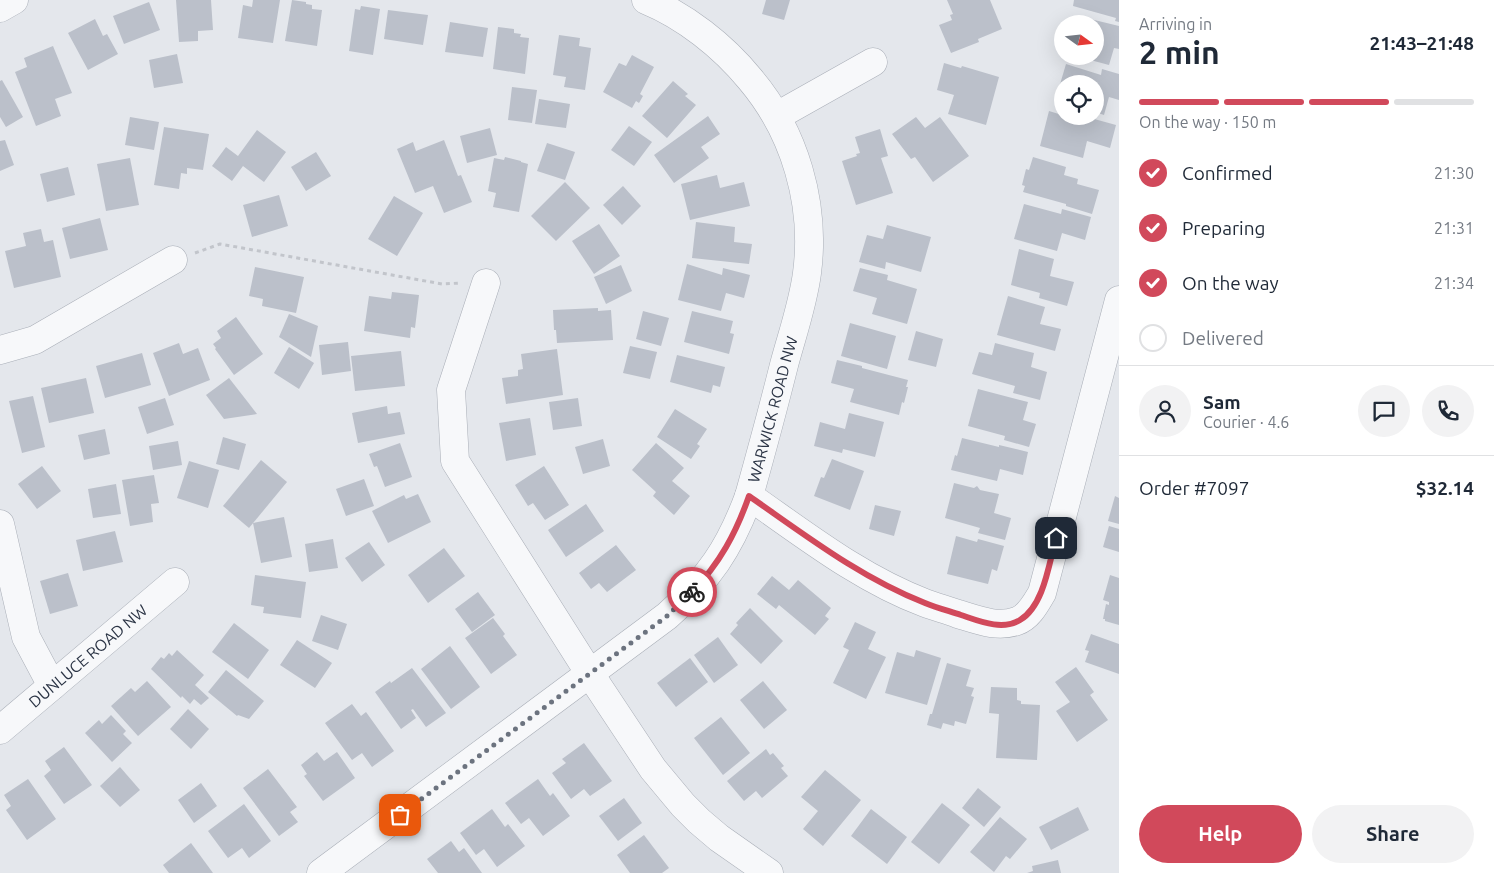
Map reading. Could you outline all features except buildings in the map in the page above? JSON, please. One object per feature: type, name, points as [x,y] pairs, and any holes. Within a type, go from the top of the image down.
[{"type":"street","points":[[0,8],[14,0]]},
{"type":"street","name":"WARWICK ROAD NW","points":[[321,873],[667,616],[698,586],[715,565],[740,521],[749,496],[807,274],[809,244],[808,213],[802,180],[790,144],[777,116],[760,90],[718,46],[657,2]]},
{"type":"street","points":[[777,116],[873,62]]},
{"type":"street","points":[[0,350],[35,340],[173,260]]},
{"type":"street","points":[[486,283],[450,390],[455,461],[590,674],[653,769],[683,805],[719,838],[769,873]]},
{"type":"street","points":[[749,496],[856,569],[900,592],[925,603],[990,624],[1005,624],[1020,620],[1034,606],[1042,593],[1119,300]]},
{"type":"street","points":[[0,524],[26,638],[52,686]]},
{"type":"street","name":"DUNLUCE ROAD NW","points":[[0,730],[175,582]]},
{"type":"path","points":[[173,260],[220,244],[442,284],[486,283]]},
{"type":"way so far","points":[[400,815],[667,616],[692,592]]},
{"type":"route","points":[[692,592],[715,565],[728,545],[740,521],[749,496],[856,569],[891,588],[925,603],[990,624],[1005,624],[1020,620],[1034,606],[1042,593],[1056,538]]}]
